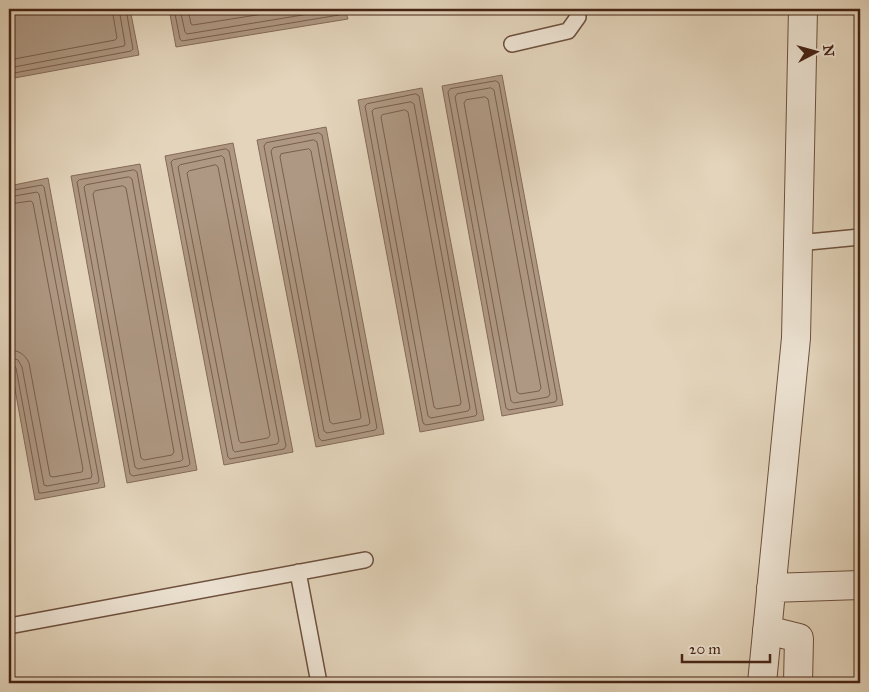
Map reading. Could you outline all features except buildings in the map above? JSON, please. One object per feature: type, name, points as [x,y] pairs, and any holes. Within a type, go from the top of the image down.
[{"type":"street","points":[[762,683],[796,338],[803,9]]},
{"type":"street","points":[[771,588],[860,585]]},
{"type":"street","points":[[768,630],[799,638],[798,683]]},
{"type":"lane","points":[[512,44],[568,32],[578,17],[576,9]]},
{"type":"lane","points":[[798,243],[860,238]]},
{"type":"lane","points":[[9,626],[365,560]]},
{"type":"lane","points":[[298,572],[318,683]]},
{"type":"water","points":[[9,9],[130,9],[139,55],[9,79]]},
{"type":"water","points":[[169,9],[345,9],[348,19],[176,47]]},
{"type":"water","points":[[502,75],[563,405],[502,416],[442,86]]},
{"type":"water","points":[[422,88],[484,420],[420,432],[358,100]]},
{"type":"water","points":[[326,127],[384,434],[316,447],[257,140]]},
{"type":"water","points":[[233,143],[293,452],[224,465],[165,156]]},
{"type":"water","points":[[140,164],[197,470],[127,483],[71,176]]},
{"type":"water","points":[[48,178],[105,487],[35,500],[9,356],[9,186]]}]
